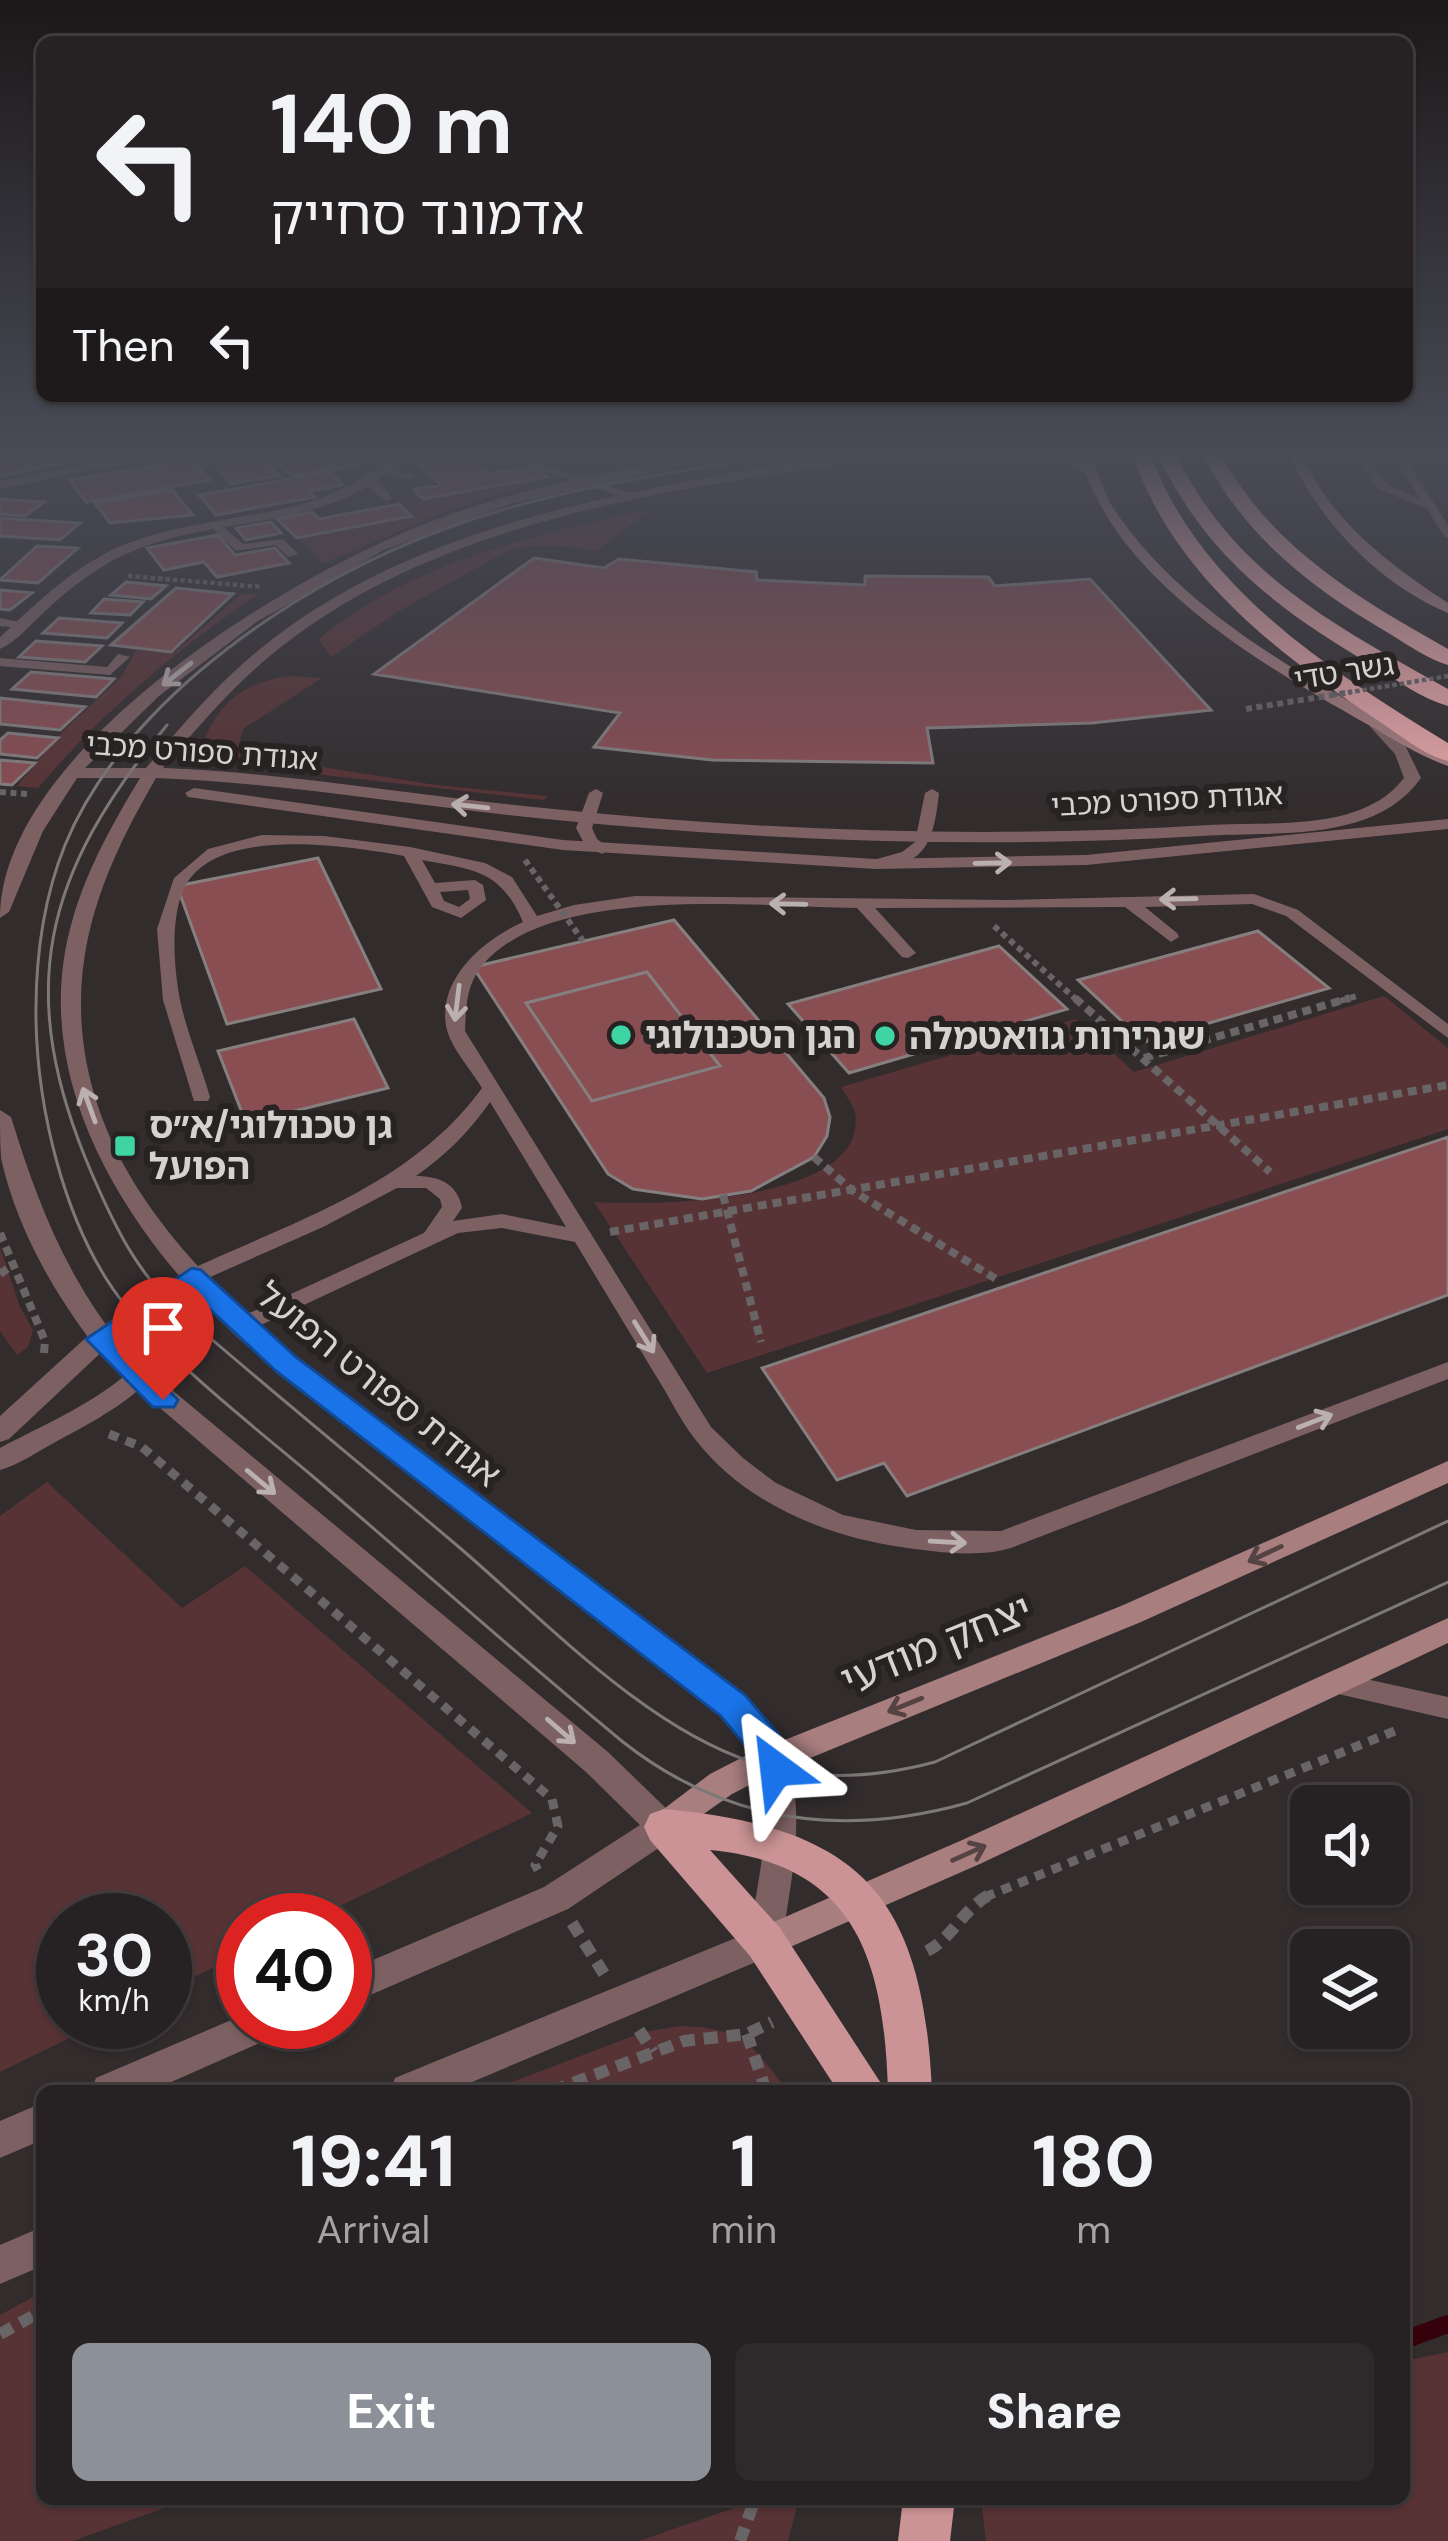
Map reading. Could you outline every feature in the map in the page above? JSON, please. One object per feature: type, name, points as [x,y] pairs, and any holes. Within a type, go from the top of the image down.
[{"type":"highway","points":[[1215,574],[1331,676],[1448,758]]},
{"type":"highway","points":[[1254,574],[1334,632],[1448,700]]},
{"type":"highway","points":[[1320,574],[1372,614],[1448,655]]},
{"type":"main road","points":[[1164,574],[1238,634],[1372,720],[1448,758]]},
{"type":"main road","points":[[1401,574],[1448,609]]},
{"type":"main road","name":"יצחק מודעי","points":[[664,1827],[721,1784],[773,1757],[1131,1614],[1448,1472]]},
{"type":"main road","points":[[765,1942],[1448,1630]]},
{"type":"main road","points":[[664,1827],[732,1833],[776,1844],[822,1864],[861,1899],[894,1966],[907,2032],[910,2085]]},
{"type":"main road","points":[[664,1827],[721,1886],[765,1942],[861,2085]]},
{"type":"main road","points":[[924,2541],[928,2505]]},
{"type":"street","points":[[0,645],[83,574]]},
{"type":"street","points":[[0,912],[42,816],[68,773],[100,737],[161,686],[300,585],[324,574]]},
{"type":"street","name":"אגודת ספורט הפועל","points":[[392,574],[320,612],[236,680],[146,780],[98,869],[79,926],[72,967],[73,1038],[81,1084],[109,1151],[192,1277],[240,1325],[718,1694],[747,1718],[773,1757]]},
{"type":"street","name":"אגודת ספורט מכבי","points":[[68,773],[586,818],[929,839],[1178,832],[1377,811],[1396,800],[1413,778],[1405,754],[1372,720]]},
{"type":"street","name":"אגודת ספורט מכבי","points":[[146,780],[602,848],[876,864],[1104,859],[1448,824]]},
{"type":"street","points":[[0,1118],[53,1267],[100,1339],[140,1379],[486,1667],[664,1827]]},
{"type":"street","points":[[0,1432],[100,1339],[192,1277]]},
{"type":"street","points":[[0,1460],[140,1379],[175,1338],[192,1277]]},
{"type":"street","points":[[423,2085],[765,1942],[776,1844],[773,1757]]},
{"type":"street","name":"יצחק מודעי","points":[[372,1977],[556,1898],[664,1827]]},
{"type":"street","points":[[123,2085],[216,2045]]},
{"type":"street","points":[[0,2140],[36,2124]]},
{"type":"street","points":[[0,2265],[36,2249]]},
{"type":"lane","points":[[0,622],[23,624]]},
{"type":"lane","points":[[0,662],[110,671],[123,657]]},
{"type":"lane","points":[[596,793],[585,835],[602,848]]},
{"type":"lane","points":[[876,864],[914,854],[929,839],[932,794]]},
{"type":"lane","points":[[201,1097],[182,1047],[165,947],[167,902],[177,878],[221,847],[249,839],[321,838],[410,851],[498,872],[516,887],[532,922]]},
{"type":"lane","points":[[410,851],[429,887]]},
{"type":"lane","points":[[1448,1033],[1274,903],[1229,898],[971,905],[635,901],[592,905],[532,922],[486,949],[462,977],[453,1008],[456,1031],[594,1235],[703,1432],[738,1472],[775,1498],[825,1520],[951,1544],[1002,1541],[1448,1370]]},
{"type":"lane","points":[[1128,901],[1172,937]]},
{"type":"lane","points":[[862,905],[908,953]]},
{"type":"lane","points":[[192,1277],[396,1182],[464,1131],[491,1088]]},
{"type":"lane","points":[[396,1182],[430,1182],[450,1196],[452,1208],[429,1236]]},
{"type":"lane","points":[[240,1325],[454,1227],[502,1220],[594,1235]]},
{"type":"lane","points":[[1334,1683],[1439,1706]]},
{"type":"path","points":[[103,574],[283,589]]},
{"type":"path","name":"גשר טדי","points":[[1246,709],[1448,676]]},
{"type":"path","points":[[0,792],[40,796]]},
{"type":"path","points":[[524,860],[583,941]]},
{"type":"path","points":[[971,905],[1270,1172]]},
{"type":"path","points":[[1142,1059],[1388,986]]},
{"type":"path","points":[[594,1235],[1448,1084]]},
{"type":"path","points":[[814,1156],[853,1190],[995,1280]]},
{"type":"path","points":[[723,1195],[761,1342]]},
{"type":"path","points":[[0,1232],[45,1341],[36,1368],[52,1382]]},
{"type":"path","points":[[0,1274],[11,1267]]},
{"type":"path","points":[[78,1415],[87,1438],[106,1434],[133,1440],[552,1798],[558,1826],[535,1865],[653,2052]]},
{"type":"path","points":[[894,1966],[937,1946],[969,1905],[996,1892],[1419,1721],[1439,1706]]},
{"type":"path","points":[[567,2085],[653,2052],[720,2034],[747,2034],[809,2005]]},
{"type":"path","points":[[747,2034],[764,2085]]},
{"type":"path","points":[[0,2334],[36,2314]]},
{"type":"path","points":[[740,2541],[753,2505]]},
{"type":"shaded area","points":[[429,574],[467,574],[331,657],[319,639],[394,590]]},
{"type":"shaded area","points":[[241,594],[259,594],[141,684],[38,788],[17,786],[64,730],[122,676],[136,650],[175,652]]},
{"type":"shaded area","points":[[289,676],[322,678],[243,729],[238,748],[259,757],[436,785],[547,796],[544,800],[228,764],[209,754],[202,744],[226,705],[259,683]]},
{"type":"shaded area","points":[[1384,996],[1448,1048],[1448,1129],[707,1373],[594,1202],[705,1199],[794,1182],[829,1166],[851,1143],[855,1112],[841,1087],[1076,1019],[1134,1072]]},
{"type":"shaded area","points":[[0,1247],[33,1330],[28,1347],[17,1355],[0,1331]]},
{"type":"shaded area","points":[[47,1482],[182,1608],[245,1566],[532,1813],[367,1893],[216,1893],[216,1966],[192,1978],[192,1893],[36,1893],[36,2049],[47,2049],[0,2072],[0,1516]]},
{"type":"shaded area","points":[[681,2026],[732,2035],[755,2050],[782,2085],[504,2085],[644,2032]]},
{"type":"shaded area","points":[[36,2295],[36,2505],[172,2505],[73,2541],[0,2541],[0,2315]]},
{"type":"shaded area","points":[[1448,2352],[1448,2541],[986,2541],[982,2505],[1410,2505],[1410,2360]]},
{"type":"shaded area","points":[[743,2505],[797,2505],[788,2541],[639,2541]]},
{"type":"building","points":[[7,574],[49,574],[38,583],[0,580]]},
{"type":"building","points":[[513,574],[756,574],[757,580],[865,585],[865,576],[988,577],[995,586],[1090,579],[1211,710],[1092,723],[927,728],[933,763],[712,760],[594,747],[620,713],[374,674]]},
{"type":"building","points":[[126,582],[166,586],[151,599],[111,595]]},
{"type":"building","points":[[176,588],[233,594],[171,652],[111,645]]},
{"type":"building","points":[[0,590],[32,593],[10,610],[0,609]]},
{"type":"building","points":[[104,599],[143,602],[130,615],[91,613]]},
{"type":"building","points":[[59,618],[122,623],[107,638],[43,633]]},
{"type":"building","points":[[36,641],[102,646],[85,662],[19,657]]},
{"type":"building","points":[[31,672],[114,679],[96,697],[12,689]]},
{"type":"building","points":[[0,698],[85,707],[60,730],[0,724]]},
{"type":"building","points":[[8,733],[58,738],[37,758],[0,754],[0,740]]},
{"type":"building","points":[[0,760],[35,763],[12,785],[0,784]]},
{"type":"building","points":[[318,858],[381,989],[227,1024],[177,886]]},
{"type":"building","points":[[674,920],[824,1098],[830,1117],[827,1136],[814,1157],[751,1191],[702,1199],[633,1189],[608,1174],[473,967]]},
{"type":"building","points":[[1258,931],[1329,988],[1144,1042],[1078,980]]},
{"type":"building","points":[[999,946],[1067,1009],[849,1073],[788,1004]]},
{"type":"building","name":"הגן הטכנולוגי","points":[[647,972],[720,1066],[592,1101],[526,1003]]},
{"type":"building","points":[[354,1019],[388,1088],[246,1123],[218,1051]]},
{"type":"building","points":[[1448,1137],[1448,1295],[907,1496],[884,1463],[837,1480],[762,1368]]},
{"type":"waterway","points":[[1410,2338],[1448,2324]]},
{"type":"tram line","points":[[346,574],[280,611],[226,650],[130,740],[93,791],[65,845],[45,910],[36,1022],[42,1090],[56,1161],[95,1260],[131,1313],[179,1362],[623,1742],[703,1791],[787,1816],[875,1820],[967,1803],[1448,1582]]},
{"type":"tram line","points":[[167,725],[92,832],[68,884],[53,937],[48,991],[53,1048],[67,1108],[119,1231],[151,1281],[180,1312],[599,1670],[675,1725],[755,1763],[800,1773],[868,1774],[935,1762],[1448,1521]]},
{"type":"place","name":"הגן הטכנולוגי","points":[[621,1035]]},
{"type":"place","name":"שגרירות גוואטמלה","points":[[885,1036]]},
{"type":"place","name":"גן טכנולוגי/א״ס הפועל","points":[[125,1146]]},
{"type":"route","points":[[163,1400],[100,1339],[192,1277],[286,1364],[733,1706],[768,1747],[776,1769]]}]
